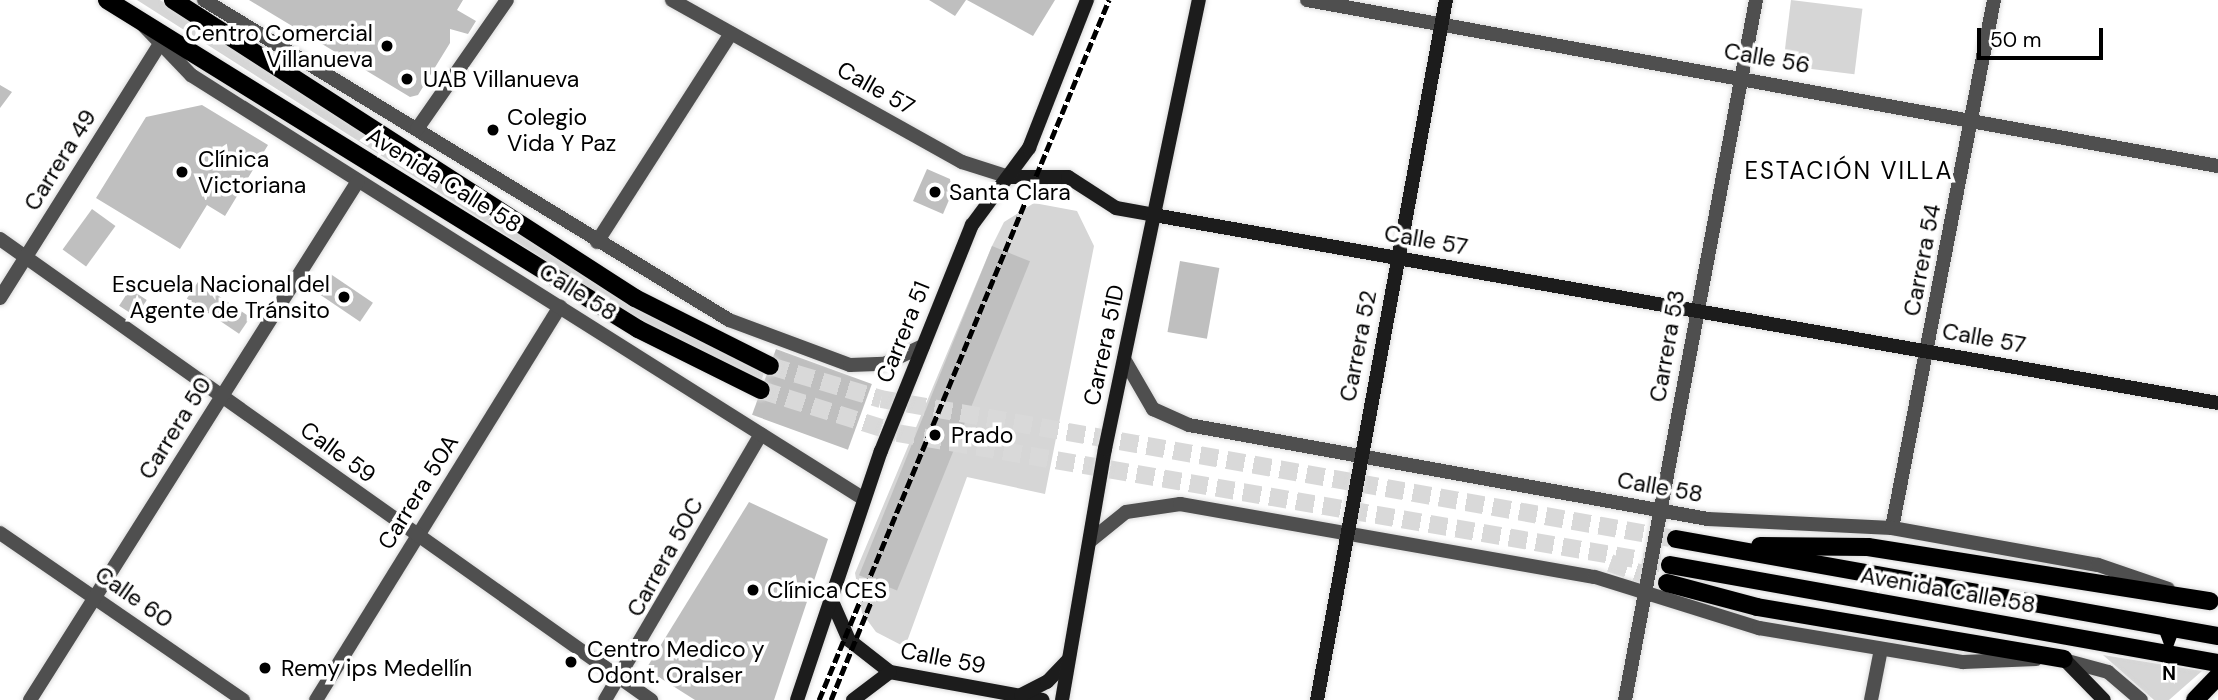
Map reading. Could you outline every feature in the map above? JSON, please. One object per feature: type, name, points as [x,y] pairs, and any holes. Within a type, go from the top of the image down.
[{"type":"main road","name":"Avenida Calle 58","points":[[107,0],[638,329],[761,390]]},
{"type":"main road","name":"Carrera 51","points":[[797,700],[864,499],[972,225],[1030,146],[1087,0]]},
{"type":"main road","name":"Carrera 51D","points":[[1062,700],[1124,359],[1199,0]]},
{"type":"main road","name":"Carrera 52","points":[[1317,700],[1446,0]]},
{"type":"main road","name":"Avenida Calle 58","points":[[181,2],[635,298],[770,366]]},
{"type":"main road","name":"Calle 57","points":[[1009,177],[1068,177],[1116,208],[2218,403]]},
{"type":"main road","name":"Avenida Calle 58","points":[[1676,539],[2218,636]]},
{"type":"main road","points":[[1722,547],[1868,547],[2214,601]]},
{"type":"main road","name":"Avenida Calle 58","points":[[2064,659],[1758,607],[1668,574],[2218,663]]},
{"type":"main road","name":"Calle 59","points":[[831,599],[849,640],[890,672],[1042,700]]},
{"type":"main road","points":[[2064,659],[2104,700]]},
{"type":"main road","points":[[1021,698],[1047,682],[1068,660]]},
{"type":"main road","points":[[853,700],[890,672]]},
{"type":"main road","points":[[2195,700],[2218,676]]},
{"type":"street","points":[[204,0],[729,320],[829,360],[884,364],[923,346]]},
{"type":"street","points":[[417,129],[507,0]]},
{"type":"street","name":"Calle 57","points":[[672,0],[962,162],[1009,177]]},
{"type":"street","name":"Calle 56","points":[[1307,0],[1973,117],[2218,166]]},
{"type":"street","name":"Carrera 53","points":[[1625,700],[1756,0]]},
{"type":"street","name":"Carrera 54","points":[[1892,528],[1994,0]]},
{"type":"street","name":"Calle 58","points":[[139,19],[159,46],[191,75],[864,499]]},
{"type":"street","points":[[597,242],[731,33]]},
{"type":"street","name":"Carrera 49","points":[[0,298],[159,46]]},
{"type":"street","name":"Carrera 50","points":[[30,700],[358,181]]},
{"type":"street","name":"Calle 59","points":[[0,239],[651,700]]},
{"type":"street","name":"Carrera 50A","points":[[316,700],[559,307]]},
{"type":"street","name":"Calle 58","points":[[1124,359],[1144,399],[1171,421],[1660,510],[1748,523],[1892,528],[2098,565],[2214,601]]},
{"type":"street","name":"Carrera 50C","points":[[605,700],[761,434]]},
{"type":"street","points":[[1090,541],[1126,512],[1163,502],[1595,577],[1759,628],[1974,663],[2064,659],[2108,672],[2141,700]]},
{"type":"street","name":"Calle 60","points":[[0,533],[243,700]]},
{"type":"street","points":[[1871,700],[1881,649]]},
{"type":"shaded area","points":[[137,0],[160,0],[643,312],[764,372],[761,382],[639,320]]},
{"type":"shaded area","points":[[1791,0],[1862,9],[1854,74],[1783,66]]},
{"type":"shaded area","points":[[1034,203],[1077,211],[1094,246],[1045,494],[967,477],[905,647],[876,632],[862,613],[855,573],[992,246],[1004,222]]},
{"type":"shaded area","points":[[2103,655],[2202,671],[2169,700],[2154,700]]},
{"type":"building","name":"Centro Comercial Villanueva","points":[[249,0],[463,0],[457,10],[476,21],[468,34],[450,29],[450,43],[418,95],[410,97]]},
{"type":"building","points":[[929,0],[966,0],[955,16]]},
{"type":"building","points":[[967,0],[1055,0],[1033,36]]},
{"type":"building","points":[[0,85],[12,92],[0,108]]},
{"type":"building","name":"Clínica Victoriana","points":[[202,105],[268,145],[225,216],[207,205],[180,249],[96,198],[146,117]]},
{"type":"building","name":"Santa Clara","points":[[927,169],[950,179],[952,193],[943,214],[913,201]]},
{"type":"building","points":[[92,209],[115,226],[86,266],[63,249]]},
{"type":"building","name":"Prado","points":[[992,246],[1030,261],[897,591],[859,575]]},
{"type":"building","points":[[1180,261],[1219,268],[1207,339],[1167,332]]},
{"type":"building","name":"Escuela Nacional del Agente de Tránsito","points":[[329,273],[373,303],[360,322],[316,292]]},
{"type":"building","points":[[198,282],[250,317],[239,334],[187,299]]},
{"type":"building","points":[[130,289],[147,300],[136,317],[119,306]]},
{"type":"building","points":[[776,349],[872,384],[848,450],[752,415]]},
{"type":"building","name":"Clínica CES","points":[[749,502],[828,539],[774,700],[695,700],[646,669]]},
{"type":"tunnel","points":[[770,366],[881,399],[1676,539]]},
{"type":"tunnel","points":[[761,390],[897,433],[1670,565]]},
{"type":"tunnel","points":[[1610,563],[1667,583]]},
{"type":"railway","points":[[819,700],[1109,0]]},
{"type":"railway","points":[[831,700],[880,580]]},
{"type":"place","name":"Centro Comercial Villanueva","points":[[387,46]]},
{"type":"place","name":"UAB Villanueva","points":[[407,79]]},
{"type":"place","name":"Colegio Vida Y Paz","points":[[493,130]]},
{"type":"place","name":"Clínica Victoriana","points":[[182,172]]},
{"type":"place","name":"Santa Clara","points":[[935,192]]},
{"type":"place","name":"Escuela Nacional del Agente de Tránsito","points":[[344,297]]},
{"type":"place","name":"Prado","points":[[935,435]]},
{"type":"place","name":"Clínica CES","points":[[753,590]]},
{"type":"place","name":"Centro Medico y Odont. Oralser","points":[[571,662]]},
{"type":"place","name":"Remy ips Medellín","points":[[265,668]]},
{"type":"district","name":"ESTACIÓN VILLA","points":[[1849,171]]}]
